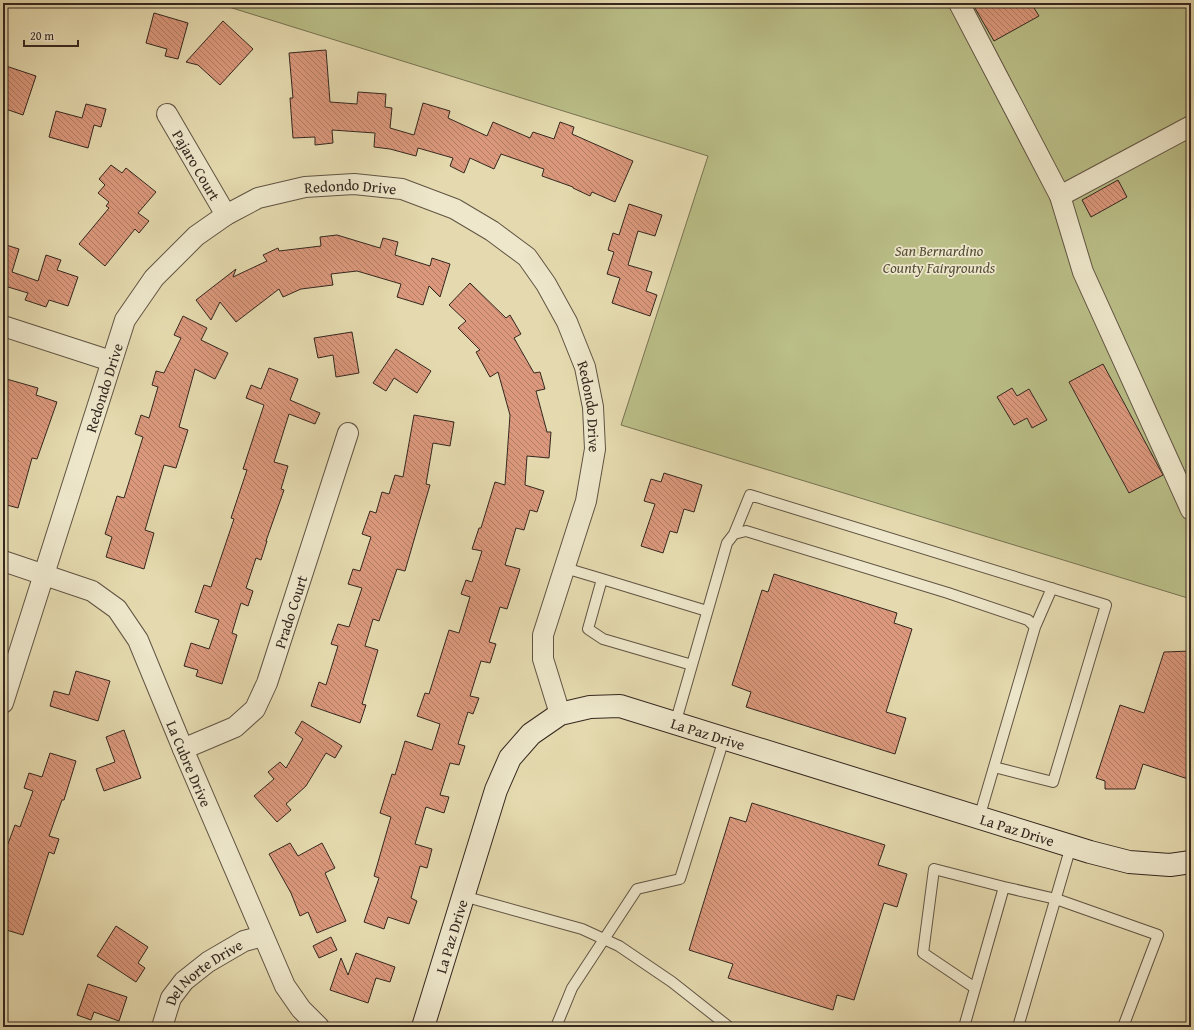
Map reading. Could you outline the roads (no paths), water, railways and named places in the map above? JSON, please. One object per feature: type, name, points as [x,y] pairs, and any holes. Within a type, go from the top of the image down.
[{"type":"street","points":[[960,3],[1060,196],[1083,272],[1191,510]]},
{"type":"street","name":"Pajaro Court","points":[[167,114],[226,215]]},
{"type":"street","points":[[1060,196],[1191,126]]},
{"type":"street","name":"Redondo Drive","points":[[3,703],[125,320],[154,278],[196,236],[226,215],[258,198],[305,187],[354,184],[402,189],[455,209],[492,230],[527,257],[546,284],[567,322],[585,367],[593,407],[595,449],[586,501],[543,635],[543,659],[560,714]]},
{"type":"street","points":[[3,326],[111,360]]},
{"type":"street","name":"Prado Court","points":[[183,749],[235,728],[255,709],[267,683],[348,433]]},
{"type":"street","name":"La Cubre Drive","points":[[3,561],[92,591],[117,608],[138,640],[183,749],[285,986],[301,1009],[320,1027]]},
{"type":"street","name":"La Paz Drive","points":[[424,1027],[496,790],[510,758],[531,734],[560,714],[590,707],[620,706],[1090,852],[1130,862],[1170,864],[1191,862]]},
{"type":"street","name":"Del Norte Drive","points":[[162,1027],[171,998],[184,981],[208,962],[240,943],[263,936]]},
{"type":"lane","points":[[675,724],[727,543],[734,534],[750,495],[1106,605],[1053,782],[994,767]]},
{"type":"lane","points":[[734,534],[746,531],[948,594],[1028,620],[1035,628]]},
{"type":"lane","points":[[565,568],[707,611]]},
{"type":"lane","points":[[602,579],[588,629],[603,639],[692,665]]},
{"type":"lane","points":[[979,818],[1035,628],[1052,588]]},
{"type":"lane","points":[[556,1027],[572,988],[605,940],[637,889],[680,879],[724,738]]},
{"type":"lane","points":[[1018,1027],[1071,846]]},
{"type":"lane","points":[[975,988],[923,953],[934,869],[1056,899],[1158,934],[1123,1027]]},
{"type":"lane","points":[[964,1027],[1004,887]]},
{"type":"lane","points":[[463,896],[582,929],[619,946],[672,982],[729,1027]]},
{"type":"park label","name":"San Bernardino County Fairgrounds","points":[[939,258]]}]
